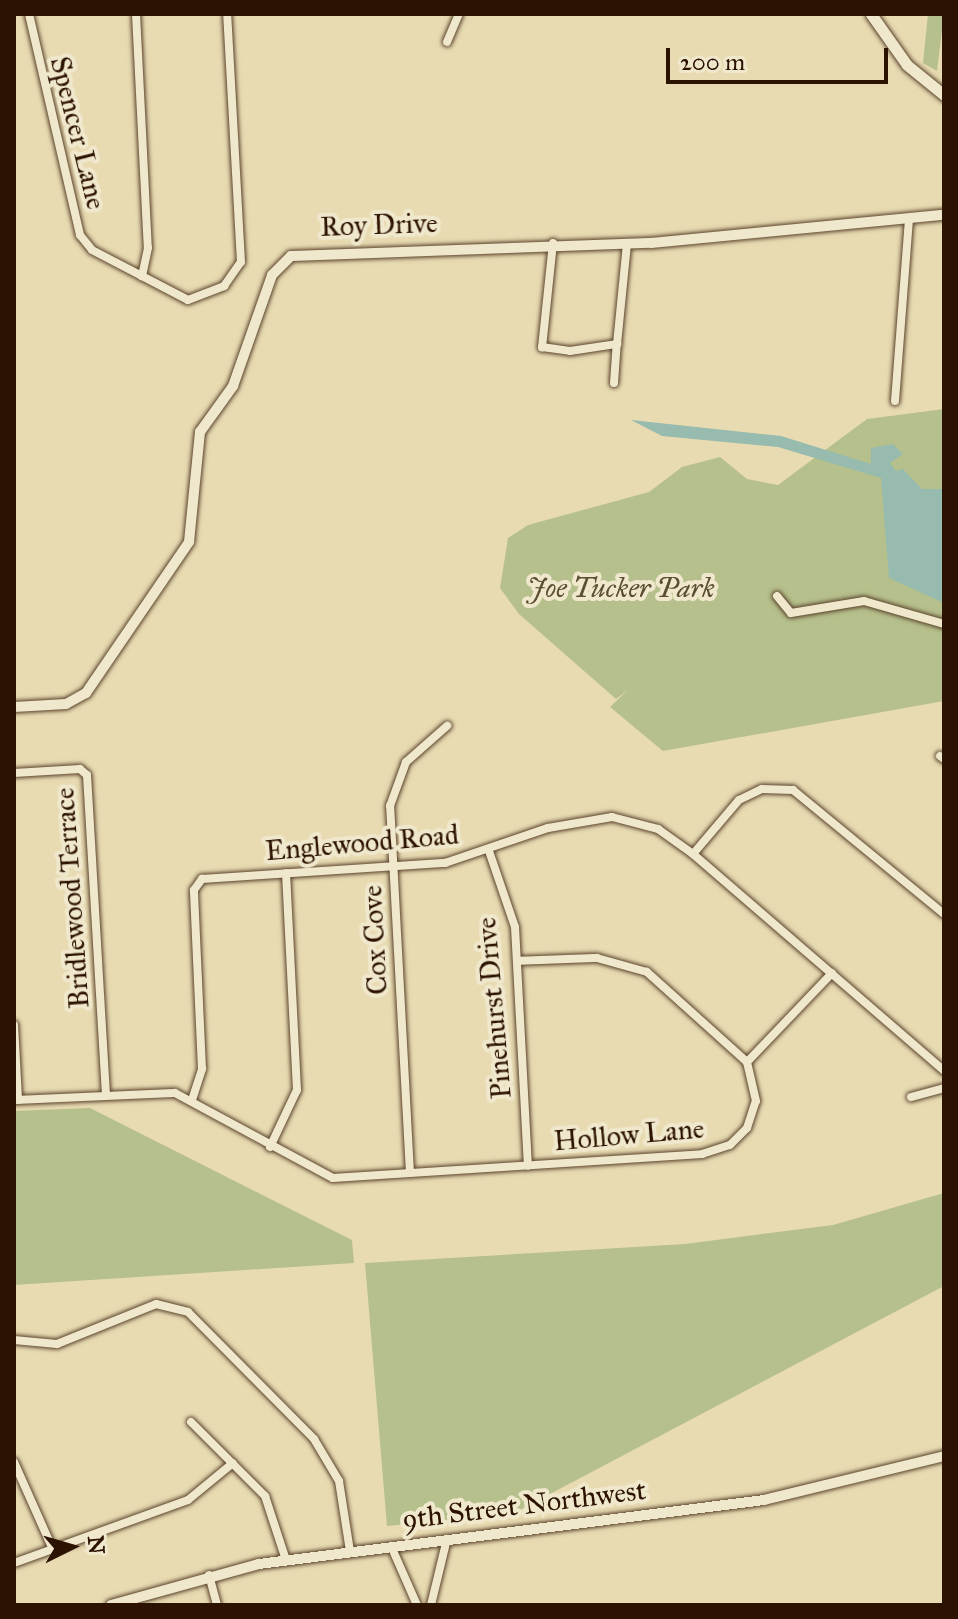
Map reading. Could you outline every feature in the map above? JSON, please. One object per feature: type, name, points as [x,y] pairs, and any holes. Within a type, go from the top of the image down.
[{"type":"main road","points":[[871,14],[907,65],[944,95]]},
{"type":"street","name":"Spencer Lane","points":[[29,14],[80,235],[92,250],[191,300],[224,286],[240,267],[227,14]]},
{"type":"street","points":[[136,14],[148,248],[142,276]]},
{"type":"street","points":[[447,42],[459,14]]},
{"type":"street","name":"Roy Drive","points":[[14,707],[66,704],[93,687],[189,542],[200,432],[233,386],[279,266],[306,251],[553,243],[627,244],[944,215]]},
{"type":"street","points":[[895,401],[909,219]]},
{"type":"street","points":[[553,243],[542,347],[617,344]]},
{"type":"street","points":[[614,383],[627,244]]},
{"type":"street","points":[[777,596],[791,613],[870,602],[944,624]]},
{"type":"street","name":"Cox Cove","points":[[410,1173],[393,867],[395,781],[413,753],[447,726]]},
{"type":"street","name":"Bridlewood Terrace","points":[[14,773],[80,769],[87,775],[106,1095]]},
{"type":"street","points":[[693,854],[746,796],[793,790],[944,914]]},
{"type":"street","name":"Englewood Road","points":[[192,1100],[202,1060],[196,885],[207,877],[393,867],[489,851],[548,828],[612,817],[658,829],[693,854],[944,1071]]},
{"type":"street","name":"Pinehurst Drive","points":[[489,851],[512,913],[528,1166]]},
{"type":"street","points":[[270,1147],[297,1090],[286,873]]},
{"type":"street","points":[[517,961],[597,958],[638,968],[747,1062],[832,973]]},
{"type":"street","points":[[14,1025],[16,1100],[175,1093],[192,1100]]},
{"type":"street","name":"Hollow Lane","points":[[192,1100],[270,1147],[328,1177],[528,1166],[723,1149],[754,1115],[747,1062]]},
{"type":"street","points":[[911,1097],[944,1088]]},
{"type":"street","points":[[14,1340],[57,1344],[156,1304],[188,1312],[314,1439],[339,1481],[350,1551]]},
{"type":"street","points":[[191,1422],[270,1504],[286,1560]]},
{"type":"street","name":"9th Street Northwest","points":[[111,1605],[209,1575],[286,1560],[807,1493],[944,1456]]},
{"type":"street","points":[[14,1462],[51,1545]]},
{"type":"street","points":[[14,1563],[51,1545],[188,1500],[233,1463]]},
{"type":"street","points":[[431,1605],[447,1539]]},
{"type":"street","points":[[391,1546],[417,1605]]},
{"type":"street","points":[[209,1575],[217,1605]]},
{"type":"green space","points":[[928,14],[944,14],[937,71],[923,63]]},
{"type":"green space","name":"Joe Tucker Park","points":[[944,409],[944,701],[663,751],[610,707],[628,690],[616,699],[519,614],[500,588],[508,538],[528,525],[649,492],[682,467],[720,457],[747,479],[778,485],[867,419]]},
{"type":"green space","points":[[90,1108],[352,1240],[354,1263],[14,1285],[14,1111]]},
{"type":"green space","points":[[944,1193],[944,1286],[514,1513],[387,1526],[365,1263],[685,1244],[833,1225]]},
{"type":"water","points":[[631,420],[781,436],[871,464],[871,448],[893,444],[903,454],[890,463],[896,471],[903,469],[922,489],[944,489],[944,603],[889,578],[881,478],[778,447],[662,436]]}]
